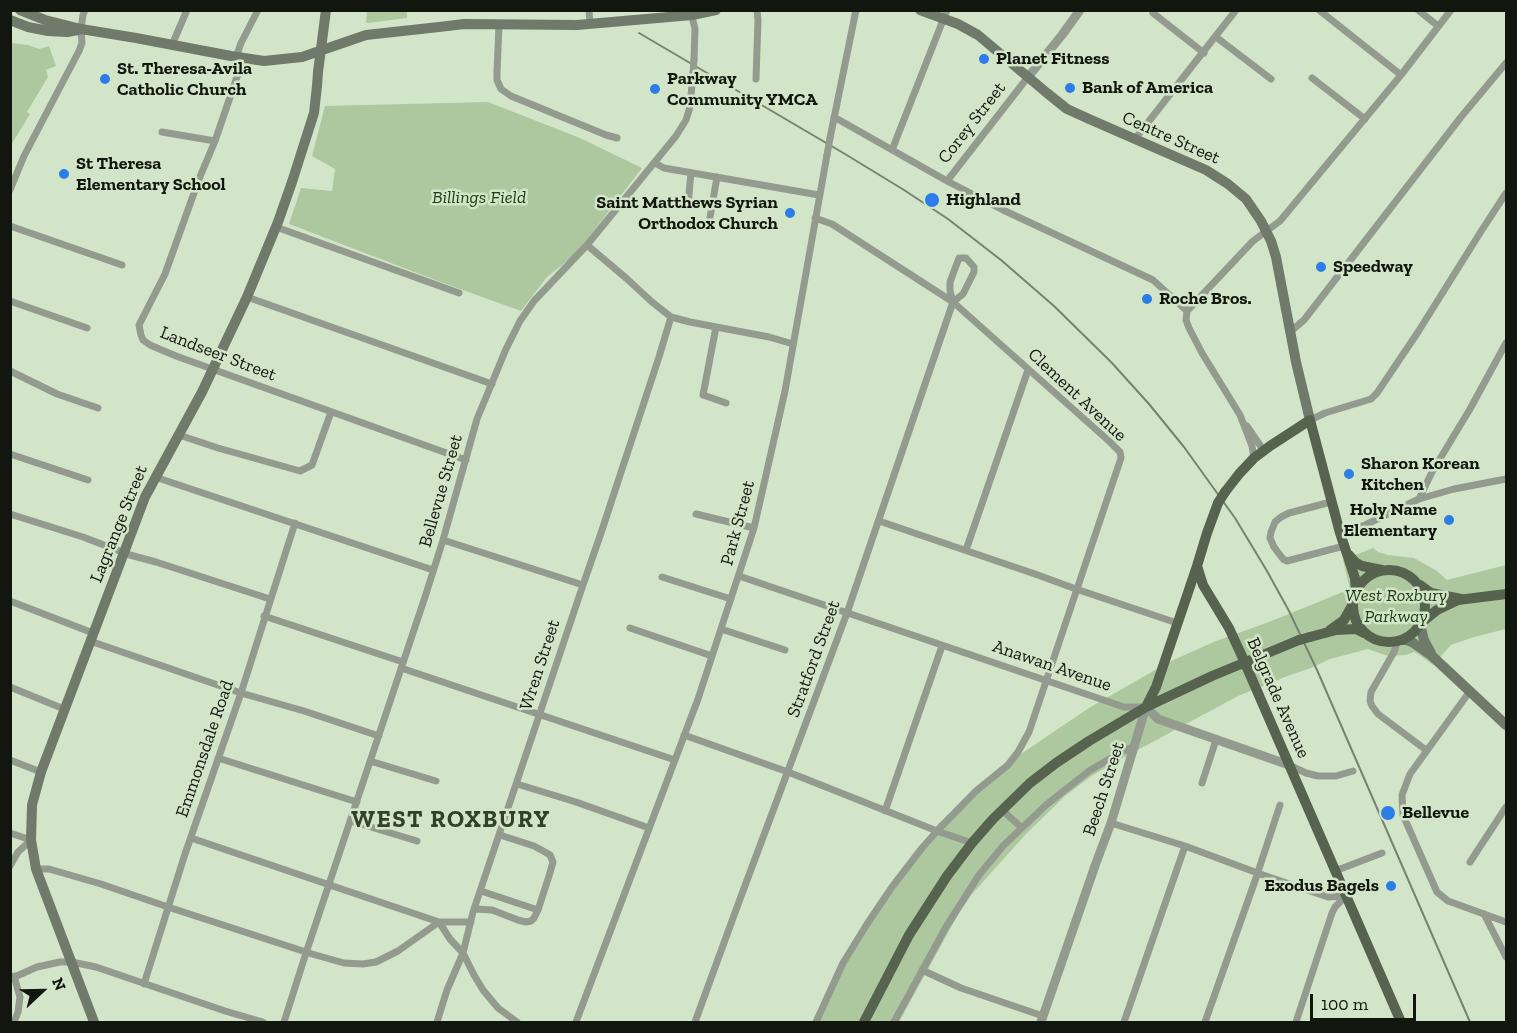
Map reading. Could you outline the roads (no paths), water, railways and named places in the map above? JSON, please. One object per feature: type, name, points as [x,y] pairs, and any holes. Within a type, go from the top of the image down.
[{"type":"main road","points":[[20,10],[45,20],[81,29],[253,60],[273,61],[302,57],[366,35],[455,25],[569,26],[716,10]]},
{"type":"main road","name":"Lagrange Street","points":[[93,1021],[36,869],[31,840],[32,805],[41,772],[136,518],[155,477],[213,369],[247,297],[276,227],[314,113],[326,10]]},
{"type":"main road","name":"Centre Street","points":[[920,10],[946,15],[978,34],[1067,109],[1200,167],[1221,179],[1246,200],[1266,230],[1277,260],[1290,332],[1310,420],[1331,502],[1355,578],[1354,597]]},
{"type":"main road","points":[[10,20],[28,27]]},
{"type":"main road","points":[[10,26],[61,32],[81,29]]},
{"type":"main road","points":[[1197,566],[1210,522],[1225,492],[1254,458],[1310,420]]},
{"type":"main road","points":[[1346,550],[1355,562],[1362,566],[1400,571],[1431,593],[1461,599],[1506,594]]},
{"type":"main road","name":"Beech Street","points":[[1146,707],[1156,687],[1197,566]]},
{"type":"main road","name":"Belgrade Avenue","points":[[1197,566],[1203,585],[1228,628],[1244,662],[1401,1023]]},
{"type":"main road","points":[[864,1023],[909,934],[946,876],[972,843],[1030,783],[1056,763],[1146,707],[1244,662],[1330,630],[1340,624],[1346,617],[1365,579],[1383,570]]},
{"type":"main road","points":[[1418,584],[1426,604],[1421,624],[1424,640],[1432,656]]},
{"type":"main road","points":[[1354,597],[1356,621],[1365,633]]},
{"type":"main road","points":[[1399,641],[1410,636],[1437,610],[1461,599]]},
{"type":"main road","points":[[1330,630],[1356,629],[1380,641],[1406,640],[1412,642],[1432,656],[1506,725]]},
{"type":"street","points":[[10,190],[24,156],[80,51],[85,10]]},
{"type":"street","points":[[172,45],[188,10]]},
{"type":"street","points":[[589,10],[590,24]]},
{"type":"street","points":[[756,78],[757,10]]},
{"type":"street","name":"Park Street","points":[[576,1023],[684,735],[722,629],[754,528],[782,402],[819,195],[856,10]]},
{"type":"street","name":"Corey Street","points":[[834,117],[947,181],[1080,10]]},
{"type":"street","points":[[1136,139],[1236,10]]},
{"type":"street","points":[[1319,10],[1401,75]]},
{"type":"street","points":[[1418,10],[1438,26]]},
{"type":"street","points":[[1264,451],[1243,422],[1191,334],[1187,323],[1187,311],[1246,248],[1280,221],[1401,75],[1451,10]]},
{"type":"street","points":[[236,57],[257,13]]},
{"type":"street","name":"Bellevue Street","points":[[284,1023],[443,540],[477,419],[520,321],[534,301],[587,245],[655,163],[686,120],[690,107],[694,60],[695,29],[691,13]]},
{"type":"street","points":[[1153,13],[1204,53]]},
{"type":"street","points":[[892,150],[946,15]]},
{"type":"street","points":[[499,25],[497,81],[501,89],[511,96],[617,138]]},
{"type":"street","points":[[1216,37],[1271,79]]},
{"type":"street","name":"Landseer Street","points":[[236,57],[238,74],[215,141],[165,274],[139,325],[143,340],[176,356],[466,460]]},
{"type":"street","points":[[1290,332],[1304,320],[1461,117],[1506,63]]},
{"type":"street","points":[[1312,78],[1365,118]]},
{"type":"street","points":[[162,132],[215,141]]},
{"type":"street","points":[[655,163],[664,168],[819,195]]},
{"type":"street","points":[[688,206],[691,173]]},
{"type":"street","points":[[709,223],[717,177]]},
{"type":"street","points":[[947,181],[1003,210],[1153,280],[1187,311]]},
{"type":"street","points":[[1310,420],[1325,413],[1362,403],[1377,393],[1506,193]]},
{"type":"street","name":"Clement Avenue","points":[[815,218],[832,224],[953,302],[1120,452],[1121,458],[1029,732],[1008,765],[976,791],[937,831]]},
{"type":"street","points":[[10,226],[122,265]]},
{"type":"street","points":[[276,227],[459,293]]},
{"type":"street","points":[[587,245],[671,316],[793,344]]},
{"type":"street","name":"Stratford Street","points":[[695,1023],[847,613],[953,302],[963,294],[974,272],[974,267],[966,258],[959,258],[950,282],[953,302]]},
{"type":"street","points":[[247,297],[492,384]]},
{"type":"street","points":[[10,301],[87,328]]},
{"type":"street","name":"Wren Street","points":[[437,1023],[447,990],[463,953],[475,909],[615,492],[671,316]]},
{"type":"street","points":[[716,327],[703,395],[726,403]]},
{"type":"street","points":[[1419,499],[1506,343]]},
{"type":"street","points":[[966,550],[1028,370]]},
{"type":"street","points":[[10,371],[57,394],[98,408]]},
{"type":"street","points":[[179,435],[300,471],[312,465],[331,412]]},
{"type":"street","points":[[1243,422],[1254,458]]},
{"type":"street","points":[[10,454],[88,480]]},
{"type":"street","points":[[155,477],[433,570]]},
{"type":"street","points":[[1340,533],[1365,525],[1419,499],[1454,489],[1506,479]]},
{"type":"street","points":[[1331,502],[1281,517],[1275,522],[1270,538],[1274,547],[1287,561],[1346,550]]},
{"type":"street","points":[[10,514],[83,537],[123,553],[270,598]]},
{"type":"street","points":[[696,514],[754,528]]},
{"type":"street","points":[[879,521],[1177,623]]},
{"type":"street","name":"Emmonsdale Road","points":[[144,984],[190,838],[241,693],[295,524]]},
{"type":"street","points":[[443,540],[583,585]]},
{"type":"street","name":"Anawan Avenue","points":[[739,576],[1124,707],[1146,707],[1158,719],[1306,773],[1336,776],[1353,771]]},
{"type":"street","points":[[662,577],[731,598]]},
{"type":"street","points":[[10,601],[92,637],[241,693],[379,736]]},
{"type":"street","points":[[264,616],[540,715],[675,760]]},
{"type":"street","points":[[630,628],[712,656]]},
{"type":"street","points":[[722,629],[785,650]]},
{"type":"street","points":[[1399,641],[1371,692],[1370,700],[1378,714],[1426,750]]},
{"type":"street","points":[[885,811],[942,646]]},
{"type":"street","points":[[10,687],[64,709]]},
{"type":"street","points":[[1470,691],[1410,774],[1401,800],[1404,819],[1437,892],[1448,901],[1506,922]]},
{"type":"street","name":"Beech Street","points":[[1042,1019],[1111,823],[1146,707]]},
{"type":"street","points":[[684,735],[788,772],[972,843]]},
{"type":"street","points":[[1202,783],[1216,740]]},
{"type":"street","points":[[894,1023],[946,927],[979,875],[1003,846],[1046,805],[1089,771],[1135,746]]},
{"type":"street","points":[[218,758],[357,802]]},
{"type":"street","points":[[10,760],[41,772]]},
{"type":"street","points":[[370,761],[436,781]]},
{"type":"street","points":[[517,784],[649,828]]},
{"type":"street","points":[[1206,1023],[1280,805]]},
{"type":"street","points":[[1470,862],[1506,807]]},
{"type":"street","points":[[1002,810],[1021,827]]},
{"type":"street","points":[[351,821],[417,841]]},
{"type":"street","points":[[1111,823],[1185,846],[1328,897],[1346,896]]},
{"type":"street","points":[[816,1023],[843,963],[867,924],[898,879],[937,831]]},
{"type":"street","points":[[10,833],[31,840],[18,852],[10,866]]},
{"type":"street","points":[[475,909],[492,910],[526,922],[534,918],[538,910],[553,862],[550,855],[534,846],[500,835]]},
{"type":"street","points":[[190,838],[439,922],[471,922]]},
{"type":"street","points":[[1124,1023],[1185,846]]},
{"type":"street","points":[[1335,871],[1382,853]]},
{"type":"street","points":[[36,869],[49,869],[90,881],[306,953],[344,963],[376,962],[398,951],[439,922]]},
{"type":"street","points":[[481,891],[538,910]]},
{"type":"street","points":[[1296,1023],[1332,914],[1335,907],[1346,896]]},
{"type":"street","points":[[1484,914],[1506,957]]},
{"type":"street","points":[[439,922],[463,953],[483,990],[498,1008],[517,1023]]},
{"type":"street","points":[[14,1023],[20,997],[12,978],[37,967],[72,962],[96,967],[262,1023]]},
{"type":"street","points":[[922,970],[961,988],[1042,1019]]},
{"type":"railway","points":[[639,33],[845,154],[948,219],[1001,260],[1054,306],[1112,363],[1149,404],[1184,447],[1235,518],[1289,611],[1317,670],[1470,1022]]},
{"type":"place","name":"Planet Fitness","points":[[984,59]]},
{"type":"place","name":"St. Theresa-Avila Catholic Church","points":[[105,79]]},
{"type":"place","name":"Bank of America","points":[[1070,88]]},
{"type":"place","name":"Parkway Community YMCA","points":[[655,89]]},
{"type":"place","name":"St Theresa Elementary School","points":[[64,174]]},
{"type":"place","name":"Highland","points":[[932,200]]},
{"type":"place","name":"Saint Matthews Syrian Orthodox Church","points":[[790,213]]},
{"type":"place","name":"Speedway","points":[[1321,267]]},
{"type":"place","name":"Roche Bros.","points":[[1147,299]]},
{"type":"place","name":"Sharon Korean Kitchen","points":[[1349,474]]},
{"type":"place","name":"Holy Name Elementary","points":[[1449,520]]},
{"type":"place","name":"Bellevue","points":[[1388,813]]},
{"type":"place","name":"Exodus Bagels","points":[[1391,886]]},
{"type":"district","name":"WEST ROXBURY","points":[[451,820]]},
{"type":"park label","name":"Billings Field","points":[[479,198]]},
{"type":"park label","name":"West Roxbury Parkway","points":[[1396,606]]}]
